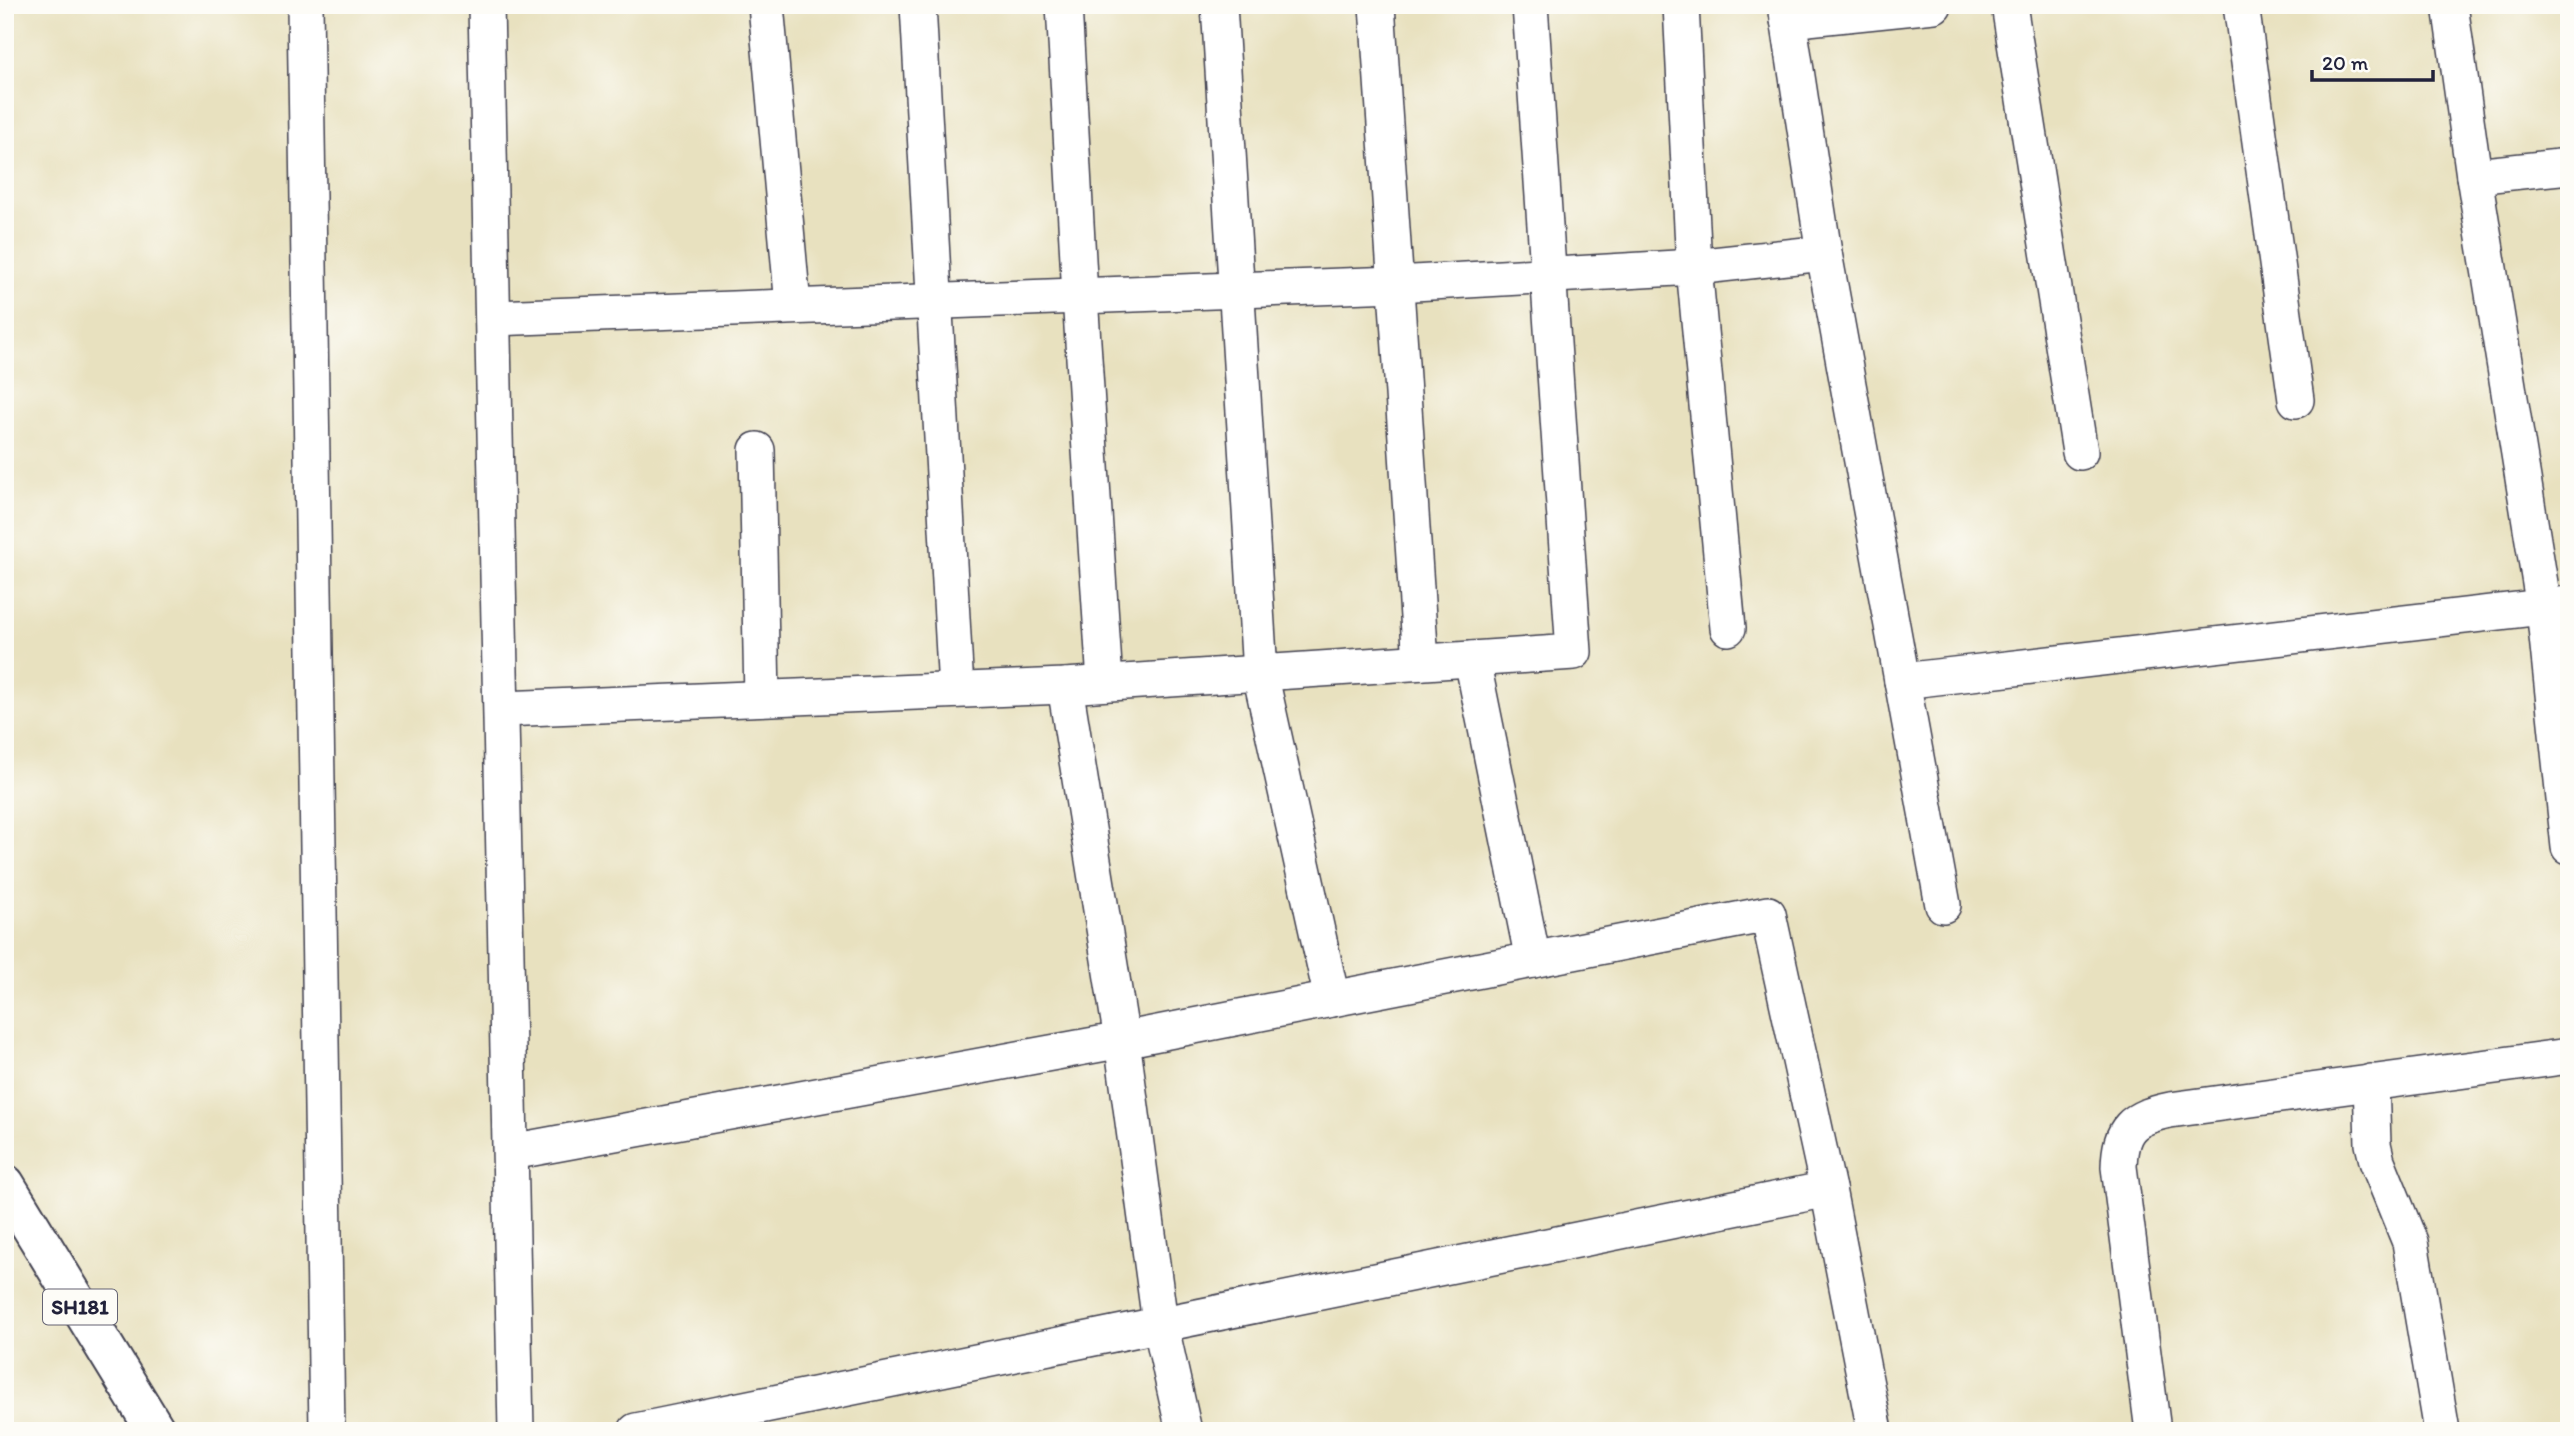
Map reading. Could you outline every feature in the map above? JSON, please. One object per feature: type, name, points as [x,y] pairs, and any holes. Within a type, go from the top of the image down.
[{"type":"main road","name":"SH181","points":[[5,1184],[156,1431]]},
{"type":"street","points":[[305,5],[327,1431]]},
{"type":"street","points":[[486,5],[516,1431]]},
{"type":"street","points":[[766,5],[793,306]]},
{"type":"street","points":[[918,5],[956,690]]},
{"type":"street","points":[[1064,5],[1105,683]]},
{"type":"street","points":[[1219,5],[1260,673],[1332,999]]},
{"type":"street","points":[[1377,5],[1421,662]]},
{"type":"street","points":[[502,709],[1065,686],[1574,652],[1530,5]]},
{"type":"street","points":[[1681,5],[1694,267],[1728,628]]},
{"type":"street","points":[[1934,5],[1787,13],[1824,253],[1943,905]]},
{"type":"street","points":[[2009,5],[2080,452]]},
{"type":"street","points":[[2241,5],[2296,400]]},
{"type":"street","points":[[2450,5],[2474,176],[2556,606],[2569,845]]},
{"type":"street","points":[[2474,176],[2569,166]]},
{"type":"street","points":[[494,318],[1396,284],[1694,267],[1824,253]]},
{"type":"street","points":[[757,450],[762,698]]},
{"type":"street","points":[[1902,681],[2556,606]]},
{"type":"street","points":[[1472,659],[1533,960]]},
{"type":"street","points":[[1065,686],[1122,1040],[1160,1323],[1184,1431]]},
{"type":"street","points":[[511,1152],[1122,1040],[1768,915],[1828,1189],[1875,1431]]},
{"type":"street","points":[[2152,1431],[2119,1167],[2122,1138],[2131,1126],[2154,1113],[2569,1056]]},
{"type":"street","points":[[2371,1082],[2373,1144],[2377,1161],[2410,1242],[2442,1431]]},
{"type":"street","points":[[636,1431],[1828,1189]]}]
